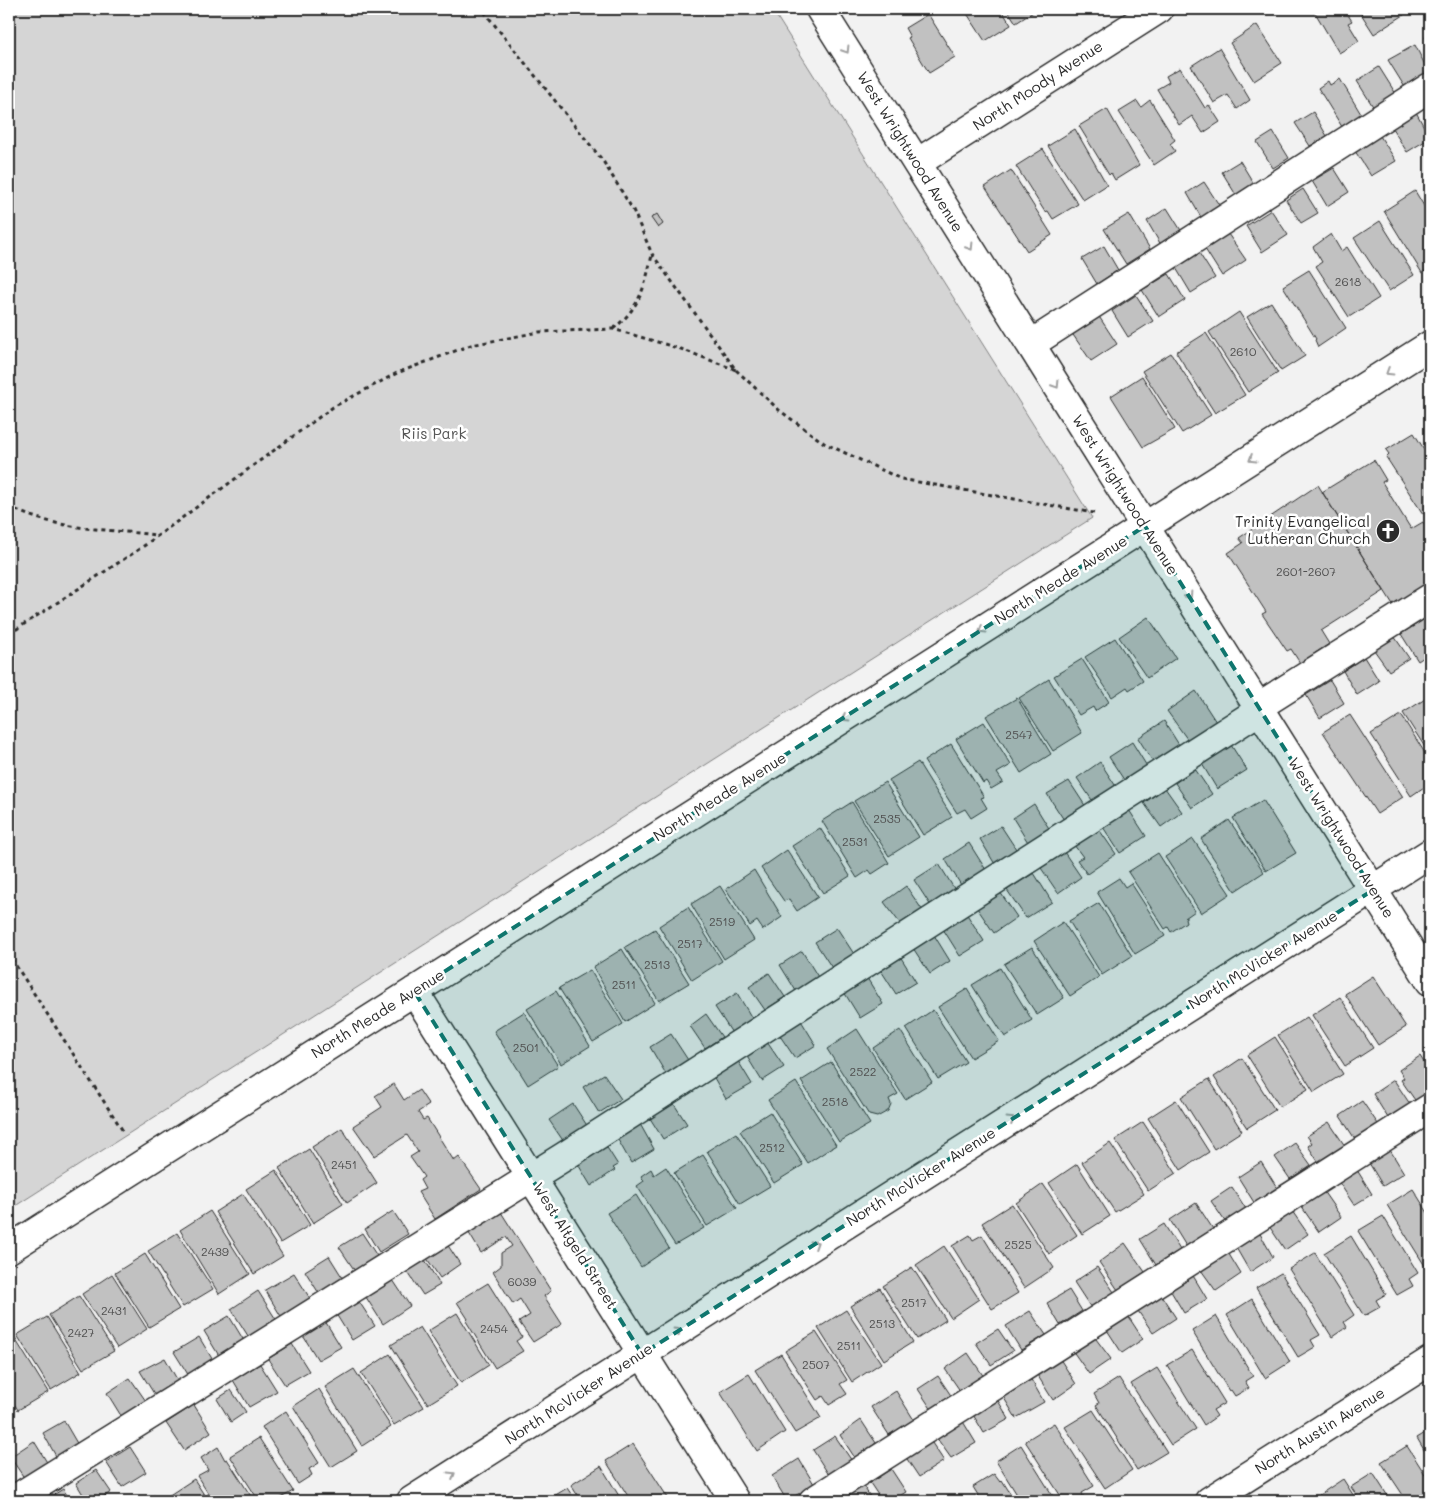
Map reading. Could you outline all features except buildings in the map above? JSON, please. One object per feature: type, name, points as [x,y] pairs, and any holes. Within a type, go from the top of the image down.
[{"type":"street","name":"West Wrightwood Avenue","points":[[820,9],[1430,981]]},
{"type":"street","name":"North Moody Avenue","points":[[917,163],[1159,9]]},
{"type":"street","points":[[1031,344],[1430,87]]},
{"type":"street","name":"North Meade Avenue","points":[[9,1249],[1430,346]]},
{"type":"street","points":[[12,1501],[531,1177],[1430,598]]},
{"type":"street","name":"North McVicker Avenue","points":[[411,1501],[1430,853]]},
{"type":"street","name":"West Altgeld Street","points":[[414,991],[735,1501]]},
{"type":"street","points":[[813,1501],[1430,1108]]},
{"type":"street","name":"North Austin Avenue","points":[[1209,1501],[1430,1361]]},
{"type":"path","points":[[482,9],[603,161],[633,210],[652,254],[736,370],[779,410],[824,444],[901,479],[1094,513]]},
{"type":"path","points":[[613,329],[626,319],[637,304],[652,254]]},
{"type":"path","points":[[9,634],[141,548],[333,407],[397,373],[471,345],[539,332],[613,329],[681,349],[736,370]]},
{"type":"path","points":[[9,506],[27,516],[71,525],[157,535]]},
{"type":"path","points":[[9,943],[11,958],[122,1130]]},
{"type":"highlighted area","points":[[1145,526],[1373,890],[642,1354],[414,991]]},
{"type":"green space","name":"Riis Park","points":[[9,9],[772,9],[1092,518],[9,1210]]},
{"type":"place","name":"Trinity Evangelical Lutheran Church","points":[[1388,531]]}]
